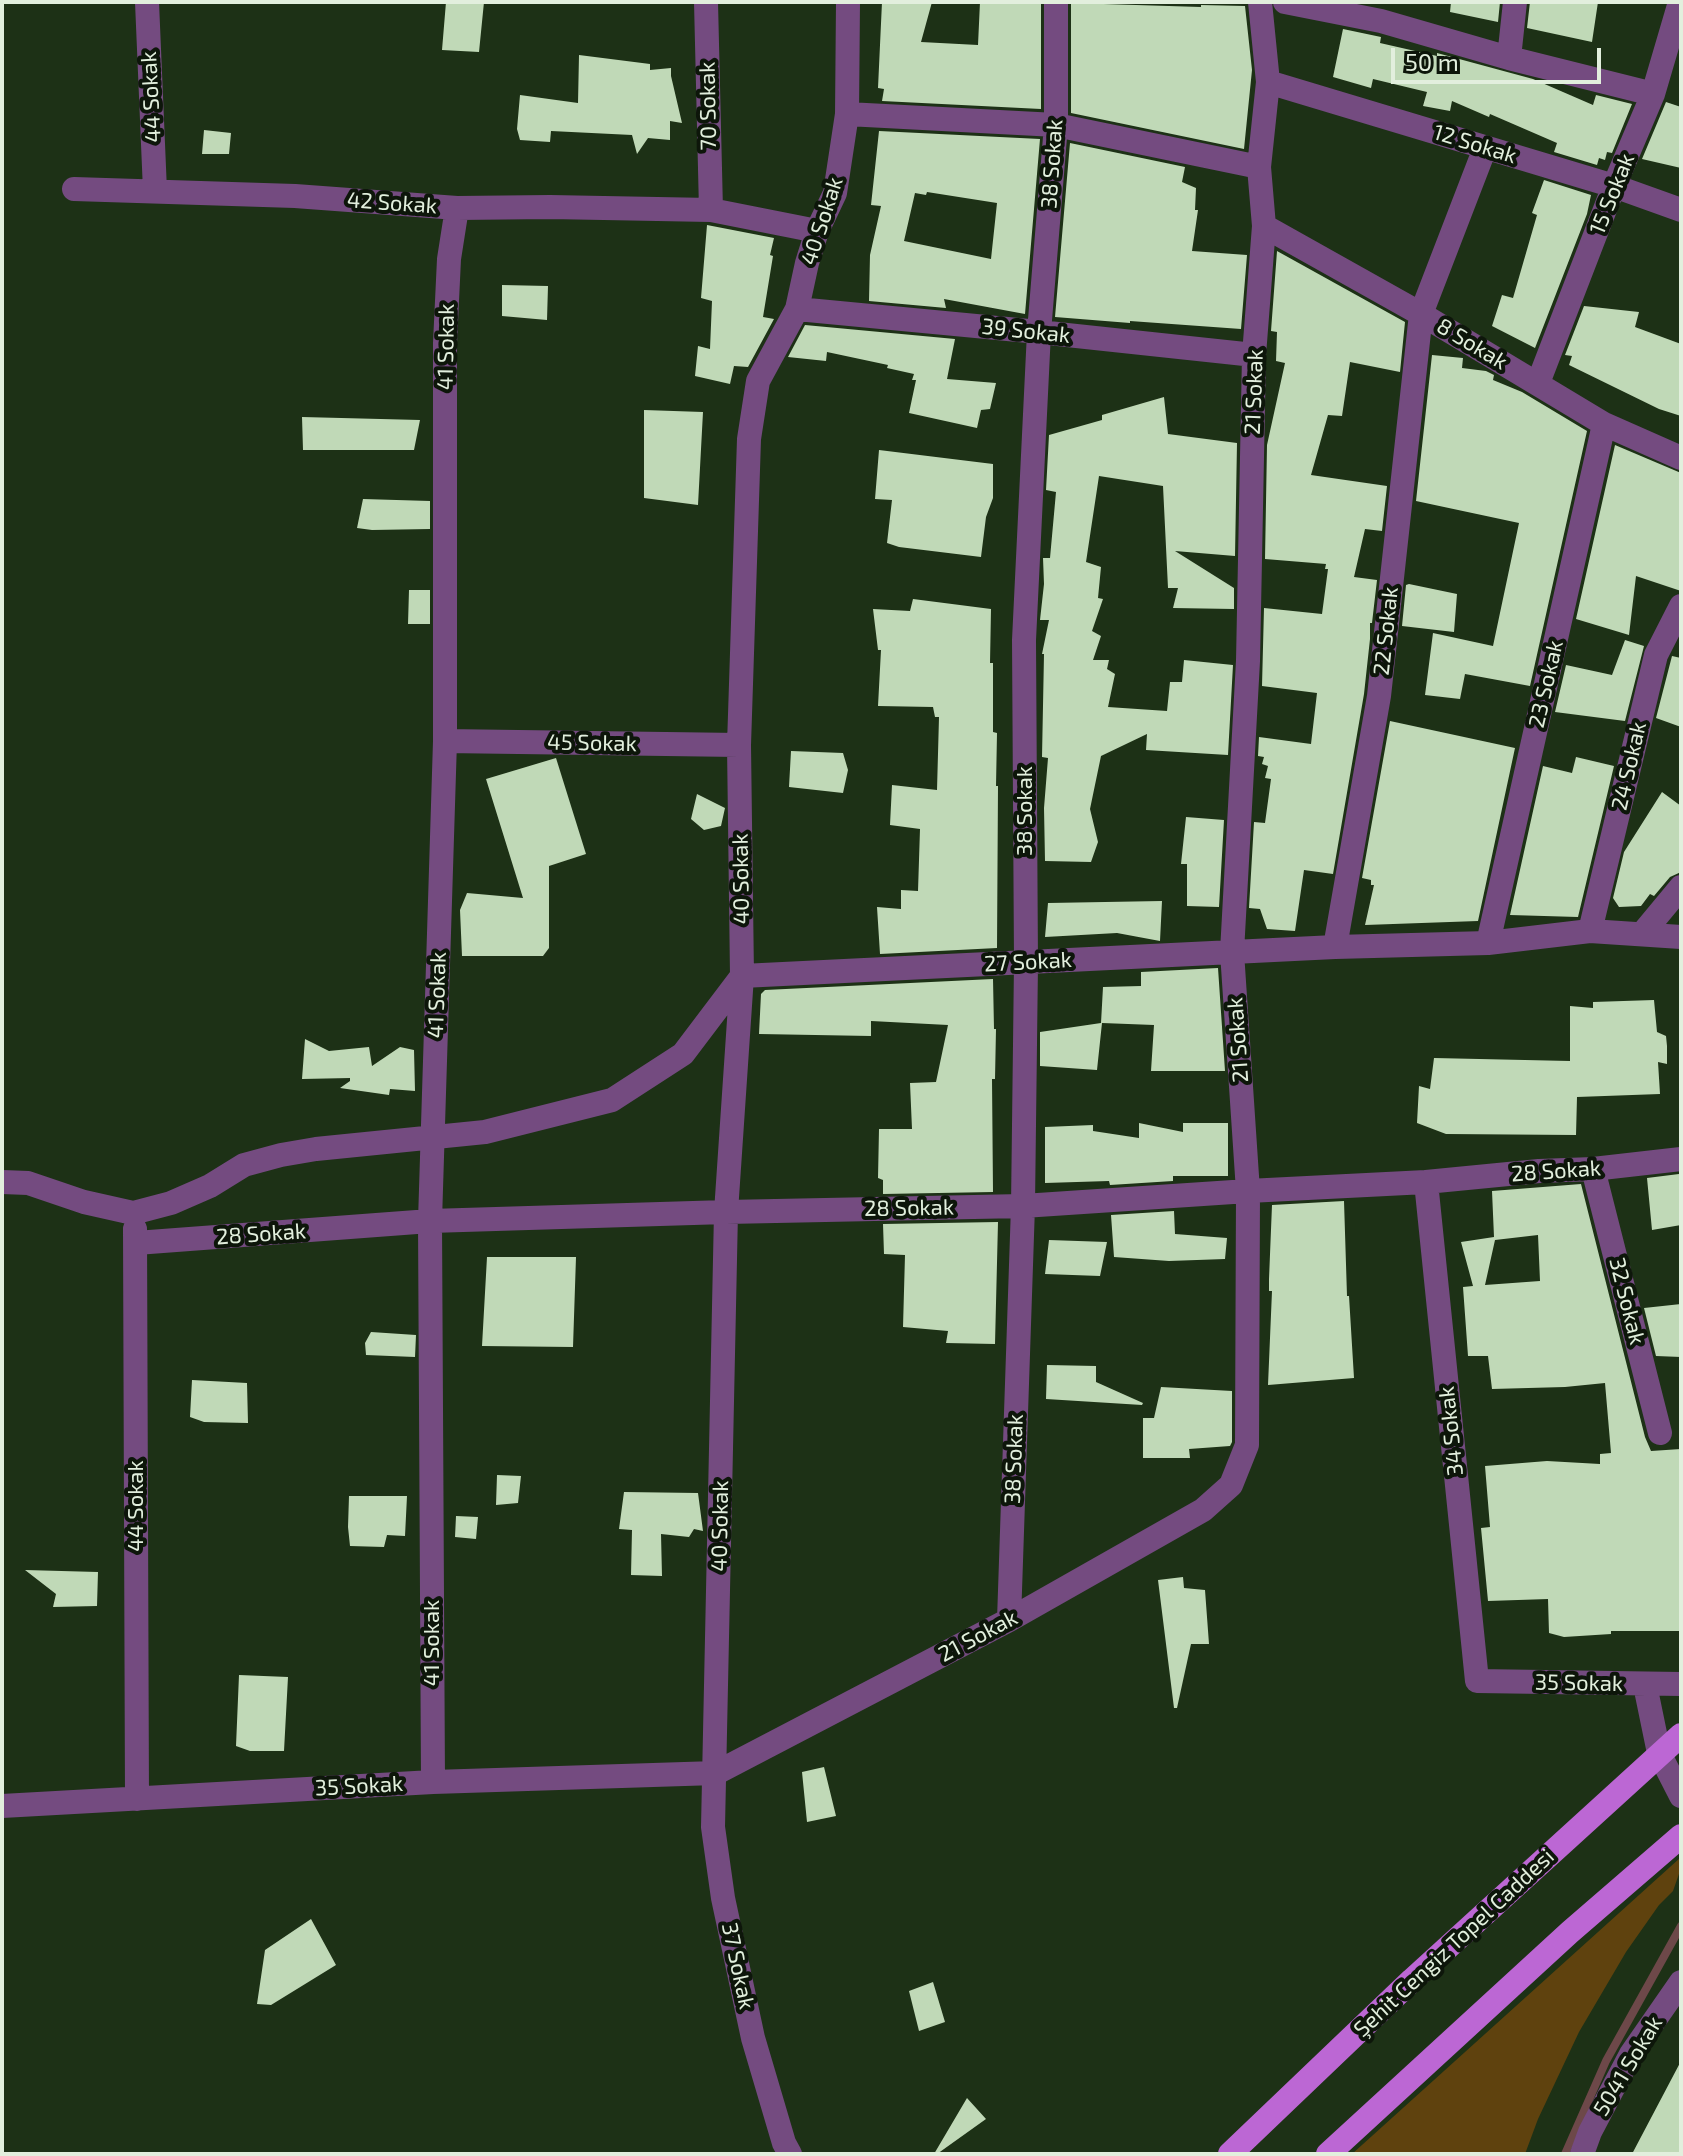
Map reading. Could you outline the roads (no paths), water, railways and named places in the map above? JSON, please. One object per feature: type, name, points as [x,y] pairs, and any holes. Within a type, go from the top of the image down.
[{"type":"main road","name":"Şehit Cengiz Topel Caddesi","points":[[1230,2154],[1412,1980],[1681,1735]]},
{"type":"main road","points":[[1328,2154],[1570,1932],[1681,1836]]},
{"type":"street","name":"44 Sokak","points":[[147,2],[155,191]]},
{"type":"street","name":"70 Sokak","points":[[706,2],[711,210]]},
{"type":"street","name":"40 Sokak","points":[[716,1773],[726,1212],[742,976],[739,745],[749,439],[758,381],[797,309],[817,231],[835,193],[847,114],[848,2]]},
{"type":"street","name":"38 Sokak","points":[[1009,1620],[1023,1206],[1026,963],[1024,640],[1039,332],[1056,125],[1056,2]]},
{"type":"street","name":"21 Sokak","points":[[716,1773],[1009,1620],[1203,1510],[1231,1485],[1247,1445],[1248,1191],[1232,952],[1248,661],[1254,355],[1264,226],[1259,167],[1268,82],[1260,2]]},
{"type":"street","points":[[1285,2],[1381,21],[1509,58],[1653,94]]},
{"type":"street","points":[[1509,58],[1515,2]]},
{"type":"street","name":"15 Sokak","points":[[1538,383],[1653,94],[1680,2]]},
{"type":"street","name":"12 Sokak","points":[[1268,82],[1614,186],[1681,210]]},
{"type":"street","points":[[847,114],[1056,125],[1259,167]]},
{"type":"street","name":"22 Sokak","points":[[1335,947],[1379,696],[1421,314],[1485,148]]},
{"type":"street","name":"42 Sokak","points":[[74,189],[295,196],[457,208],[711,210],[817,231]]},
{"type":"street","name":"41 Sokak","points":[[433,1782],[430,1221],[445,741],[445,343],[449,259],[457,208]]},
{"type":"street","name":"8 Sokak","points":[[1264,226],[1421,314],[1604,424],[1681,458]]},
{"type":"street","name":"39 Sokak","points":[[797,309],[1254,355]]},
{"type":"street","name":"23 Sokak","points":[[1488,943],[1604,424]]},
{"type":"street","name":"24 Sokak","points":[[1590,931],[1656,655],[1681,606]]},
{"type":"street","name":"45 Sokak","points":[[445,741],[739,745]]},
{"type":"street","points":[[1642,934],[1681,887]]},
{"type":"street","name":"27 Sokak","points":[[742,976],[1335,947],[1488,943],[1590,931],[1681,937]]},
{"type":"street","points":[[2,1182],[28,1183],[84,1202],[133,1213],[171,1203],[210,1186],[244,1165],[281,1155],[485,1132],[612,1100],[683,1054],[742,976]]},
{"type":"street","name":"28 Sokak","points":[[136,1243],[430,1221],[1023,1206],[1426,1182],[1681,1159]]},
{"type":"street","name":"32 Sokak","points":[[1593,1169],[1674,1429]]},
{"type":"street","name":"34 Sokak","points":[[1426,1182],[1477,1681]]},
{"type":"street","name":"44 Sokak","points":[[133,1213],[136,1243],[137,1799]]},
{"type":"street","name":"35 Sokak","points":[[1477,1681],[1681,1684]]},
{"type":"street","points":[[1645,1685],[1659,1753],[1681,1796]]},
{"type":"street","name":"35 Sokak","points":[[2,1806],[433,1782],[716,1773]]},
{"type":"street","name":"37 Sokak","points":[[716,1773],[713,1827],[723,1898],[753,2038],[790,2154]]},
{"type":"street","name":"5041 Sokak","points":[[1582,2154],[1590,2132],[1631,2054],[1681,1982]]},
{"type":"waterway","points":[[1565,2154],[1606,2061],[1681,1926]]}]
